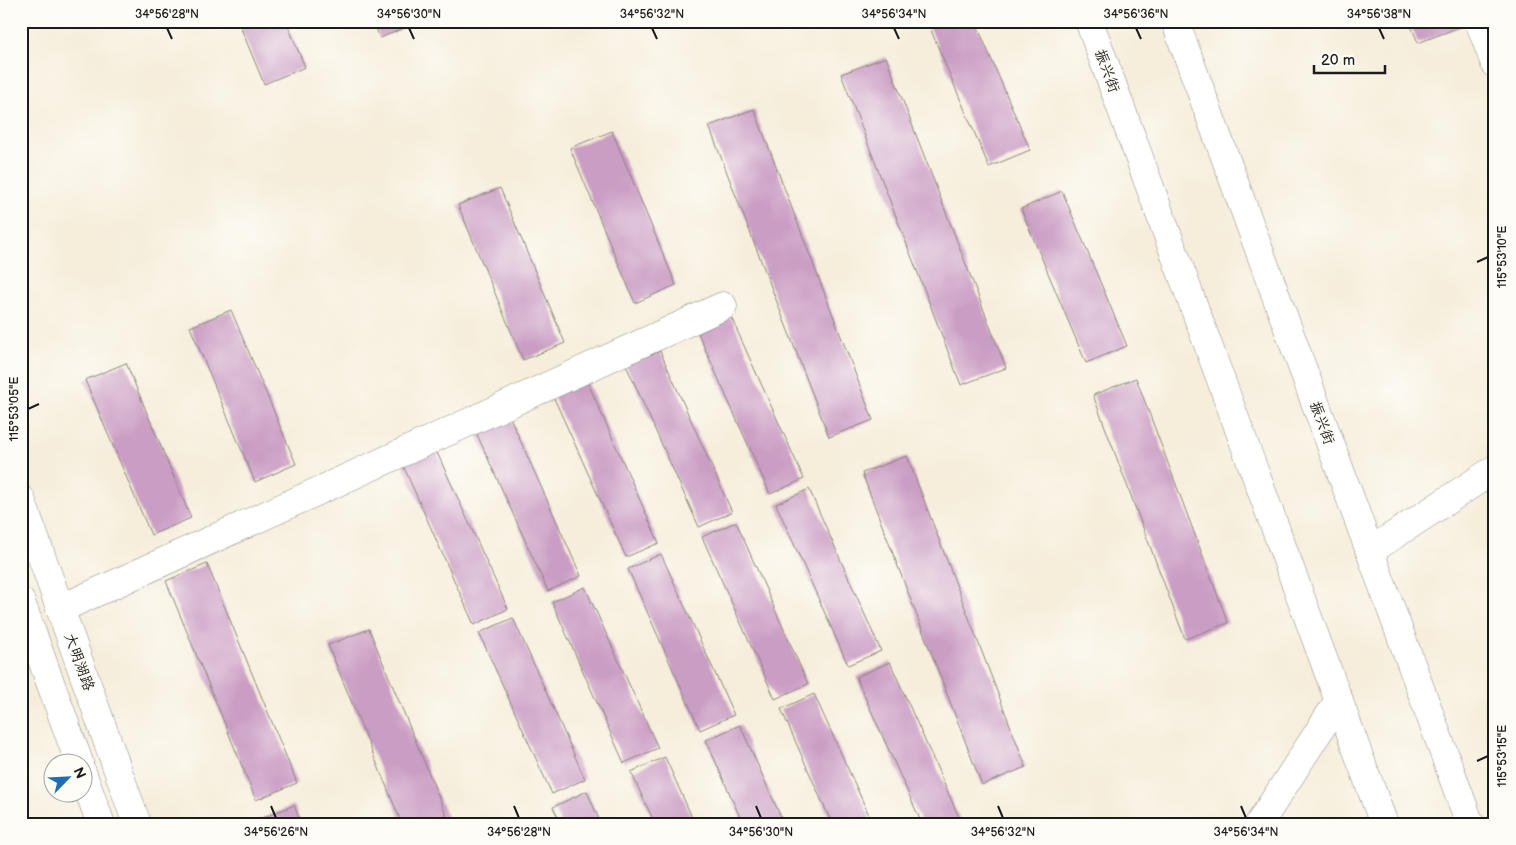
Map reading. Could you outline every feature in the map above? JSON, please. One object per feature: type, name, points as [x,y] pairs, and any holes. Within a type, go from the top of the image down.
[{"type":"main road","name":"振兴街","points":[[1089,21],[1384,824]]},
{"type":"main road","name":"振兴街","points":[[1175,21],[1370,551],[1400,638],[1470,824]]},
{"type":"main road","points":[[1479,21],[1495,64]]},
{"type":"main road","points":[[60,608],[724,306]]},
{"type":"main road","points":[[1370,551],[1495,469]]},
{"type":"main road","name":"大明湖路","points":[[21,499],[137,824]]},
{"type":"main road","points":[[21,602],[75,752]]},
{"type":"main road","points":[[1258,824],[1339,700]]},
{"type":"main road","points":[[92,799],[101,824]]},
{"type":"building","points":[[238,21],[286,21],[305,67],[264,84]]},
{"type":"building","points":[[373,21],[421,21],[380,38]]},
{"type":"building","points":[[927,21],[975,21],[1030,150],[989,167]]},
{"type":"building","points":[[1409,21],[1460,21],[1462,26],[1418,43]]},
{"type":"building","points":[[886,57],[1006,368],[961,385],[841,74]]},
{"type":"building","points":[[754,109],[873,420],[829,437],[709,126]]},
{"type":"building","points":[[612,131],[676,285],[635,303],[570,148]]},
{"type":"building","points":[[500,188],[565,343],[523,360],[458,205]]},
{"type":"building","points":[[1062,191],[1127,346],[1086,363],[1021,209]]},
{"type":"building","points":[[231,310],[296,464],[255,482],[190,327]]},
{"type":"building","points":[[731,317],[804,479],[770,494],[698,333]]},
{"type":"building","points":[[660,351],[732,512],[699,527],[626,365]]},
{"type":"building","points":[[126,363],[191,518],[151,535],[85,380]]},
{"type":"building","points":[[1136,378],[1228,623],[1185,639],[1093,395]]},
{"type":"building","points":[[587,381],[659,543],[626,557],[553,396]]},
{"type":"building","points":[[509,415],[581,576],[548,591],[475,430]]},
{"type":"building","points":[[435,448],[508,609],[474,625],[402,463]]},
{"type":"building","points":[[907,456],[1026,767],[982,785],[862,473]]},
{"type":"building","points":[[809,489],[881,651],[848,665],[776,504]]},
{"type":"building","points":[[736,522],[808,684],[775,699],[702,537]]},
{"type":"building","points":[[661,554],[734,715],[700,730],[628,569]]},
{"type":"building","points":[[207,564],[297,783],[256,800],[166,581]]},
{"type":"building","points":[[585,587],[658,748],[624,763],[552,602]]},
{"type":"building","points":[[513,618],[585,779],[552,794],[479,633]]},
{"type":"building","points":[[369,629],[450,824],[402,824],[328,645]]},
{"type":"building","points":[[890,662],[962,824],[922,824],[856,677]]},
{"type":"building","points":[[814,694],[873,824],[832,824],[781,709]]},
{"type":"building","points":[[740,725],[784,824],[743,824],[706,740]]},
{"type":"building","points":[[665,757],[695,824],[655,824],[631,772]]},
{"type":"building","points":[[587,791],[601,824],[561,824],[553,807]]},
{"type":"building","points":[[294,805],[301,824],[254,824],[253,822]]}]
